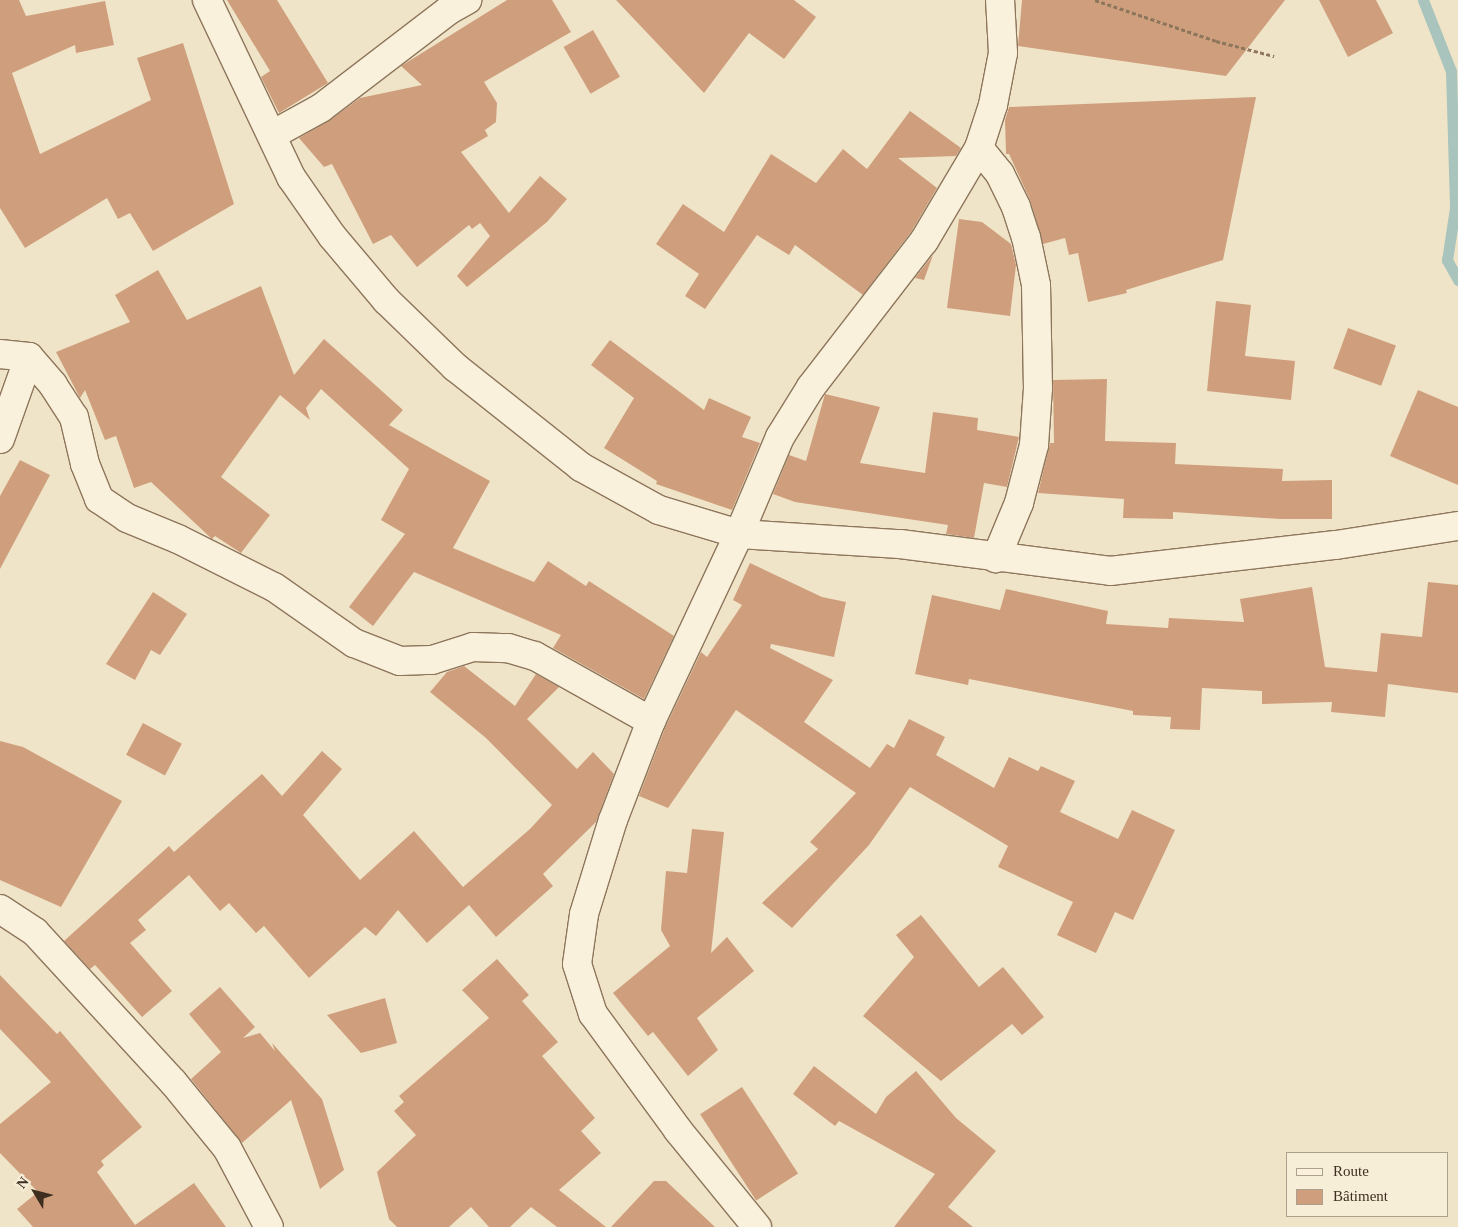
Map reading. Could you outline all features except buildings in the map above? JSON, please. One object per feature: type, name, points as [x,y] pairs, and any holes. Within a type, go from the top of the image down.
[{"type":"street","points":[[207,0],[291,177],[332,236],[387,301],[455,368],[581,468],[659,510],[740,534],[900,544],[996,558],[1110,571],[1336,545],[1458,526]]},
{"type":"street","points":[[272,135],[321,108],[425,27],[467,0]]},
{"type":"street","points":[[757,1227],[630,1067],[593,1014],[577,964],[590,895],[613,820],[651,721],[740,534],[780,437],[811,387],[924,241],[979,148],[993,105],[1003,53],[1000,0]]},
{"type":"street","points":[[979,148],[1000,174],[1016,207],[1026,238],[1036,294],[1038,388],[1034,445],[1019,503],[996,558]]},
{"type":"street","points":[[0,354],[29,357],[74,417],[85,464],[99,499],[127,518],[178,539],[274,587],[354,643],[400,661],[432,660],[473,648],[508,648],[535,656],[651,721]]},
{"type":"street","points":[[0,439],[29,357]]},
{"type":"street","points":[[0,909],[35,932],[173,1082],[227,1148],[268,1227]]},
{"type":"path","points":[[1095,0],[1216,41],[1274,56]]},
{"type":"waterway","points":[[1423,0],[1451,71],[1455,208],[1447,260],[1458,280]]}]
